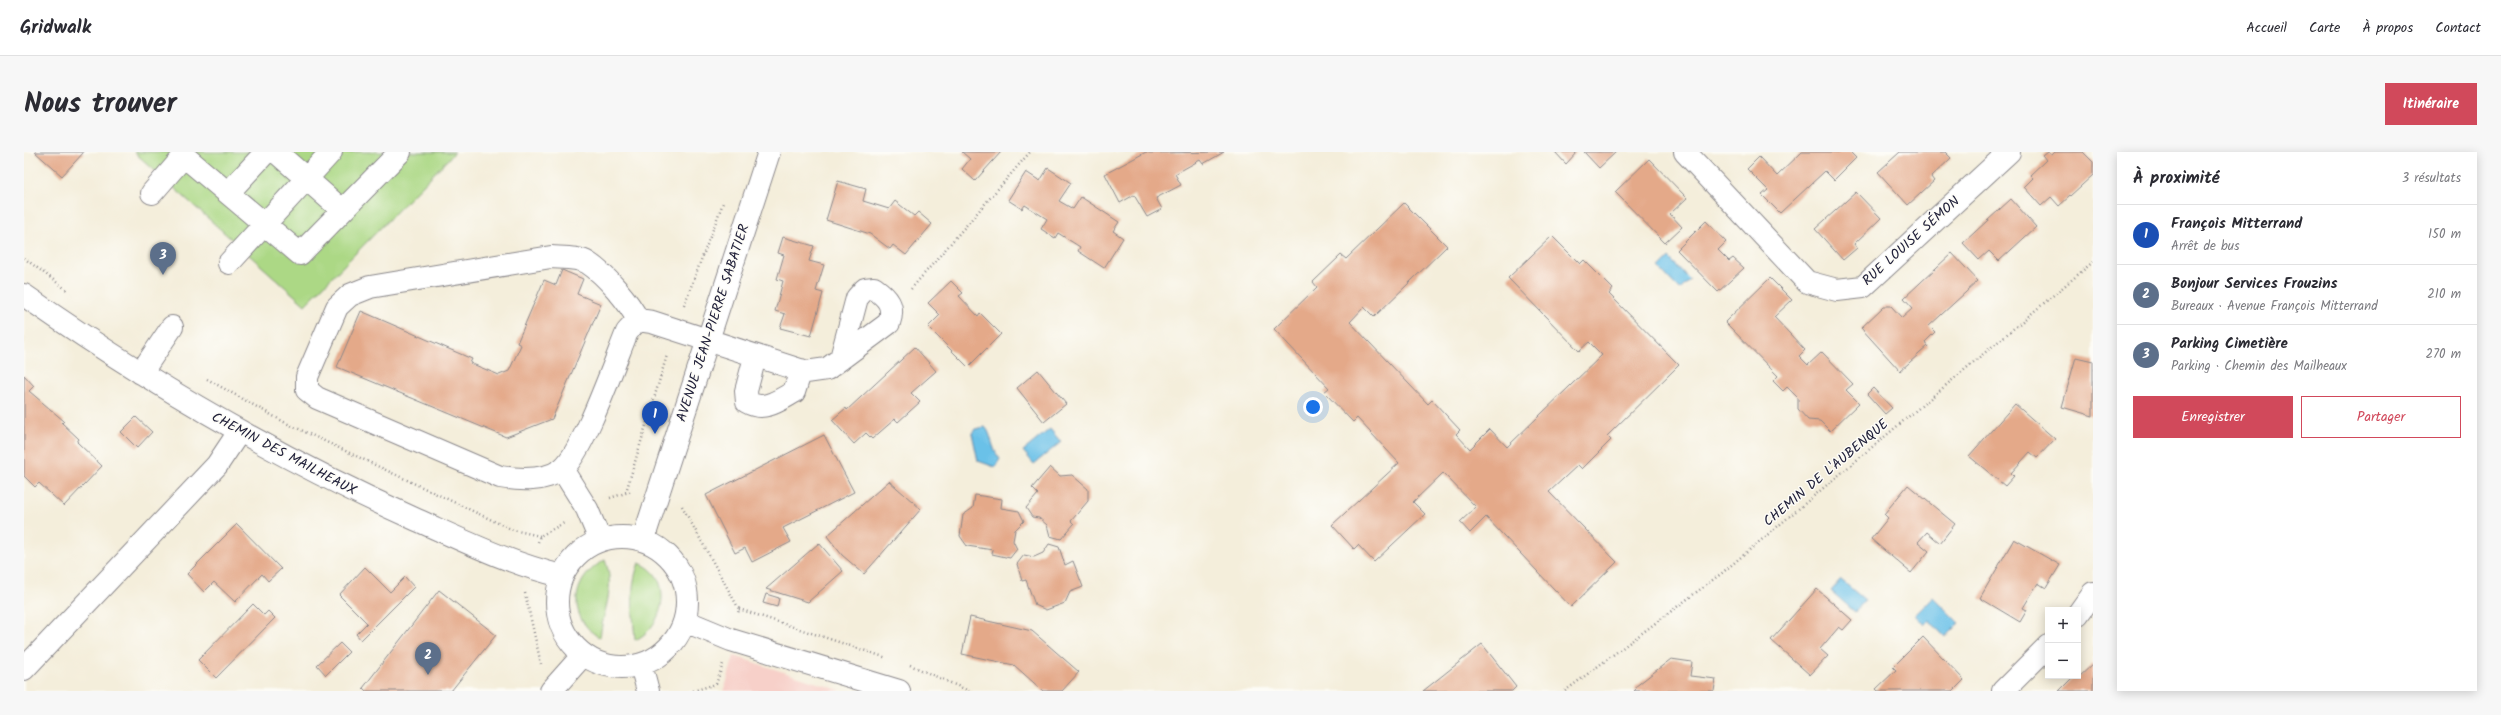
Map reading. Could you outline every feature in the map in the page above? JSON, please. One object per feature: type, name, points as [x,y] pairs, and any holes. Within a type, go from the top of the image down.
[{"type":"street","points":[[228,193],[266,152]]},
{"type":"street","points":[[276,152],[342,210]]},
{"type":"street","points":[[229,263],[331,152]]},
{"type":"street","points":[[152,193],[184,156],[201,158],[228,193],[300,254],[400,152]]},
{"type":"street","name":"AVENUE JEAN-PIERRE SABATIER","points":[[642,540],[769,152]]},
{"type":"street","name":"RUE LOUISE SÉMON","points":[[1685,152],[1807,282],[1837,290],[1863,286],[2009,152]]},
{"type":"street","points":[[551,257],[570,259],[587,262],[632,308],[638,320],[627,332],[576,452],[562,469],[544,477],[522,480],[500,477],[317,398],[307,390],[307,377],[338,307],[350,295],[370,287],[551,257]]},
{"type":"street","points":[[638,320],[652,322],[806,372],[827,369],[889,323],[892,313],[888,298],[874,288],[865,289],[858,298],[841,358]]},
{"type":"street","name":"CHEMIN DES MAILHEAUX","points":[[24,295],[97,346],[239,432],[360,495],[530,569],[562,576]]},
{"type":"street","points":[[141,373],[172,327]]},
{"type":"street","points":[[756,357],[746,390],[747,402],[756,407],[765,407],[794,392],[801,370]]},
{"type":"street","points":[[24,669],[217,465],[239,432]]},
{"type":"street","points":[[562,469],[587,509],[600,540]]},
{"type":"street","points":[[621,537],[642,540],[664,552],[680,572],[687,596],[685,621],[676,640],[661,656],[641,665],[621,668],[601,665],[584,655],[568,640],[558,619],[557,597],[562,576],[571,561],[584,549],[600,540],[621,537]]},
{"type":"street","points":[[2081,610],[2093,593]]},
{"type":"street","points":[[685,621],[731,640],[899,691]]},
{"type":"street","points":[[2003,691],[2045,649]]},
{"type":"street","points":[[553,689],[584,655]]},
{"type":"street","points":[[641,665],[648,691]]},
{"type":"path","points":[[888,298],[908,292],[1030,152]]},
{"type":"path","points":[[24,258],[71,293]]},
{"type":"path","name":"CHEMIN DE L'AUBENQUE","points":[[1566,691],[1722,573],[2093,262]]},
{"type":"path","name":"CHEMIN DES MAILHEAUX","points":[[203,377],[298,429],[512,530],[540,536]]},
{"type":"path","points":[[553,689],[542,669],[524,590],[540,536],[587,509],[626,492],[659,490],[683,506],[708,556],[739,609],[894,660]]},
{"type":"path","points":[[693,691],[716,684],[731,640],[739,609]]},
{"type":"path","points":[[909,665],[969,691]]},
{"type":"shaded area","points":[[734,656],[842,691],[724,691]]},
{"type":"green space","points":[[134,152],[455,152],[305,305]]},
{"type":"green space","points":[[605,560],[608,570],[609,590],[600,638],[589,629],[582,619],[578,609],[577,598],[585,577]]},
{"type":"green space","points":[[639,563],[650,570],[658,579],[662,602],[659,613],[653,624],[645,633],[635,640],[633,591]]},
{"type":"water","points":[[1669,258],[1690,280],[1680,290],[1659,268]]},
{"type":"water","points":[[985,427],[1000,459],[995,467],[978,461],[972,433],[975,429]]},
{"type":"water","points":[[1050,429],[1061,442],[1034,464],[1023,451]]},
{"type":"water","points":[[1841,580],[1865,600],[1855,612],[1831,591]]},
{"type":"water","points":[[1933,597],[1959,623],[1945,637],[1929,620],[1924,625],[1915,615]]},
{"type":"building","points":[[35,152],[84,152],[62,176]]},
{"type":"building","points":[[962,152],[1001,152],[975,181],[962,169],[970,159]]},
{"type":"building","points":[[1146,152],[1224,152],[1203,164],[1200,160],[1175,174],[1181,185],[1156,198],[1162,209],[1147,217],[1134,195],[1120,203],[1105,174]]},
{"type":"building","points":[[1555,152],[1577,152],[1566,164]]},
{"type":"building","points":[[1584,152],[1616,152],[1599,168]]},
{"type":"building","points":[[1802,152],[1850,152],[1856,158],[1834,180],[1825,171],[1780,213],[1762,195],[1768,190],[1747,169],[1759,157],[1777,176]]},
{"type":"building","points":[[1900,152],[1945,152],[1951,158],[1931,177],[1934,181],[1908,205],[1878,172]]},
{"type":"building","points":[[2048,152],[2052,155],[2055,152],[2083,152],[2093,162],[2093,175],[2059,206],[2051,197],[2041,206],[2024,187],[2033,178],[2030,175],[2046,160],[2043,156]]},
{"type":"building","points":[[1649,159],[1687,198],[1670,214],[1682,227],[1665,243],[1615,192]]},
{"type":"building","points":[[1048,168],[1071,183],[1059,201],[1073,209],[1081,197],[1119,222],[1113,231],[1123,238],[1104,268],[1078,251],[1080,247],[1058,233],[1055,238],[1041,229],[1047,219],[1025,205],[1022,209],[1008,200],[1026,172],[1040,181]]},
{"type":"building","points":[[838,181],[866,189],[863,201],[889,209],[895,201],[914,216],[918,212],[932,224],[906,255],[893,245],[890,249],[870,234],[826,220]]},
{"type":"building","points":[[1856,192],[1881,218],[1854,244],[1857,248],[1843,260],[1815,229]]},
{"type":"building","points":[[2011,199],[2036,227],[1999,261],[1989,251],[1979,260],[1963,243]]},
{"type":"building","points":[[1404,203],[1447,246],[1374,317],[1364,307],[1350,322],[1428,404],[1432,400],[1460,430],[1456,434],[1470,449],[1490,429],[1507,447],[1602,355],[1589,342],[1579,351],[1508,278],[1552,236],[1580,264],[1584,260],[1613,289],[1609,294],[1679,365],[1607,436],[1611,440],[1582,469],[1578,465],[1549,492],[1617,562],[1571,607],[1486,517],[1470,533],[1460,522],[1476,507],[1443,473],[1413,502],[1425,514],[1374,562],[1358,545],[1354,549],[1332,525],[1399,463],[1357,418],[1353,422],[1324,392],[1329,388],[1274,329],[1317,287],[1313,282],[1341,255],[1346,259]]},
{"type":"building","points":[[1706,221],[1726,242],[1718,250],[1729,261],[1733,258],[1744,268],[1718,292],[1677,250]]},
{"type":"building","points":[[783,237],[814,246],[809,261],[824,265],[816,291],[823,293],[811,336],[780,328],[785,314],[775,311],[783,281],[777,279],[784,255],[778,253]]},
{"type":"building","points":[[1952,253],[1978,281],[1929,326],[1935,332],[1925,342],[1928,346],[1900,371],[1861,328],[1884,306],[1891,306],[1902,318],[1913,308],[1904,298]]},
{"type":"building","points":[[562,270],[583,279],[577,294],[601,304],[552,419],[506,437],[337,367],[361,311],[472,359],[470,363],[499,375],[509,371],[521,345],[517,343],[544,280],[556,285]]},
{"type":"building","points":[[1770,278],[1792,300],[1774,317],[1805,350],[1799,356],[1808,365],[1822,352],[1853,384],[1846,390],[1859,403],[1830,431],[1820,421],[1808,420],[1798,409],[1798,398],[1787,387],[1783,391],[1773,381],[1778,376],[1725,322]]},
{"type":"building","points":[[951,281],[963,293],[959,296],[978,316],[980,313],[1001,334],[968,367],[928,327],[940,315],[928,303]]},
{"type":"building","points":[[915,347],[936,371],[911,393],[920,402],[898,422],[895,419],[872,439],[866,433],[854,444],[832,420],[846,408],[847,410]]},
{"type":"building","points":[[2076,357],[2093,361],[2093,416],[2062,407]]},
{"type":"building","points":[[1038,370],[1066,404],[1044,422],[1017,388]]},
{"type":"building","points":[[24,375],[34,386],[29,391],[64,421],[62,423],[79,439],[77,442],[102,466],[64,506],[39,483],[35,487],[24,476]]},
{"type":"building","points":[[1873,388],[1892,408],[1885,414],[1867,394]]},
{"type":"building","points":[[2015,404],[2055,439],[2037,458],[2030,452],[2011,473],[2014,476],[2005,486],[1969,456]]},
{"type":"building","points":[[136,417],[152,432],[137,448],[121,432]]},
{"type":"building","points":[[824,435],[854,492],[783,528],[791,542],[752,562],[745,548],[735,553],[706,495]]},
{"type":"building","points":[[1050,467],[1060,476],[1072,475],[1088,489],[1088,501],[1071,521],[1074,524],[1061,539],[1050,536],[1047,525],[1039,518],[1032,517],[1026,508],[1038,494],[1032,488]]},
{"type":"building","points":[[889,481],[921,509],[864,574],[842,555],[827,536]]},
{"type":"building","points":[[1908,485],[1955,524],[1940,543],[1927,532],[1918,542],[1929,551],[1911,573],[1871,539],[1888,518],[1884,514]]},
{"type":"building","points":[[975,495],[1002,499],[1001,508],[1019,511],[1024,521],[1015,530],[1013,541],[1017,549],[1010,558],[992,554],[993,550],[967,546],[960,536],[963,515],[973,508]]},
{"type":"building","points":[[237,524],[281,569],[268,581],[262,574],[235,602],[214,582],[204,592],[187,574]]},
{"type":"building","points":[[2014,539],[2060,565],[2046,588],[2038,583],[2023,608],[2027,610],[2020,622],[1980,598]]},
{"type":"building","points":[[819,543],[843,571],[808,602],[766,589]]},
{"type":"building","points":[[1049,544],[1059,547],[1065,565],[1073,561],[1083,587],[1070,592],[1065,603],[1046,610],[1035,605],[1026,580],[1022,581],[1017,564],[1024,555],[1034,557],[1043,553]]},
{"type":"building","points":[[365,567],[390,592],[405,577],[414,587],[361,640],[356,634],[367,623],[339,595]]},
{"type":"building","points":[[1817,589],[1852,620],[1843,630],[1839,627],[1820,649],[1828,656],[1810,675],[1771,640]]},
{"type":"building","points":[[439,590],[496,635],[451,691],[366,691],[363,688]]},
{"type":"building","points":[[766,594],[779,598],[777,607],[763,603]]},
{"type":"building","points":[[253,604],[264,615],[268,611],[275,618],[216,678],[198,660]]},
{"type":"building","points":[[970,617],[1032,631],[1079,672],[1062,691],[1043,691],[1014,665],[962,654]]},
{"type":"building","points":[[1923,637],[1964,680],[1953,691],[1878,691],[1876,689],[1896,670],[1893,667]]},
{"type":"building","points":[[340,643],[349,652],[326,675],[317,665]]},
{"type":"building","points":[[1482,644],[1516,687],[1512,691],[1423,691]]},
{"type":"building","points":[[1671,659],[1692,662],[1690,676],[1716,679],[1714,691],[1634,691],[1636,689],[1635,687]]},
{"type":"building","points":[[2093,664],[2093,691],[2059,691],[2071,679],[2081,679],[2081,675]]},
{"type":"place","name":"Parking Cimetière","points":[[163,275]]},
{"type":"place","name":"François Mitterrand","points":[[655,434]]},
{"type":"place","name":"Bonjour Services Frouzins","points":[[428,675]]}]
